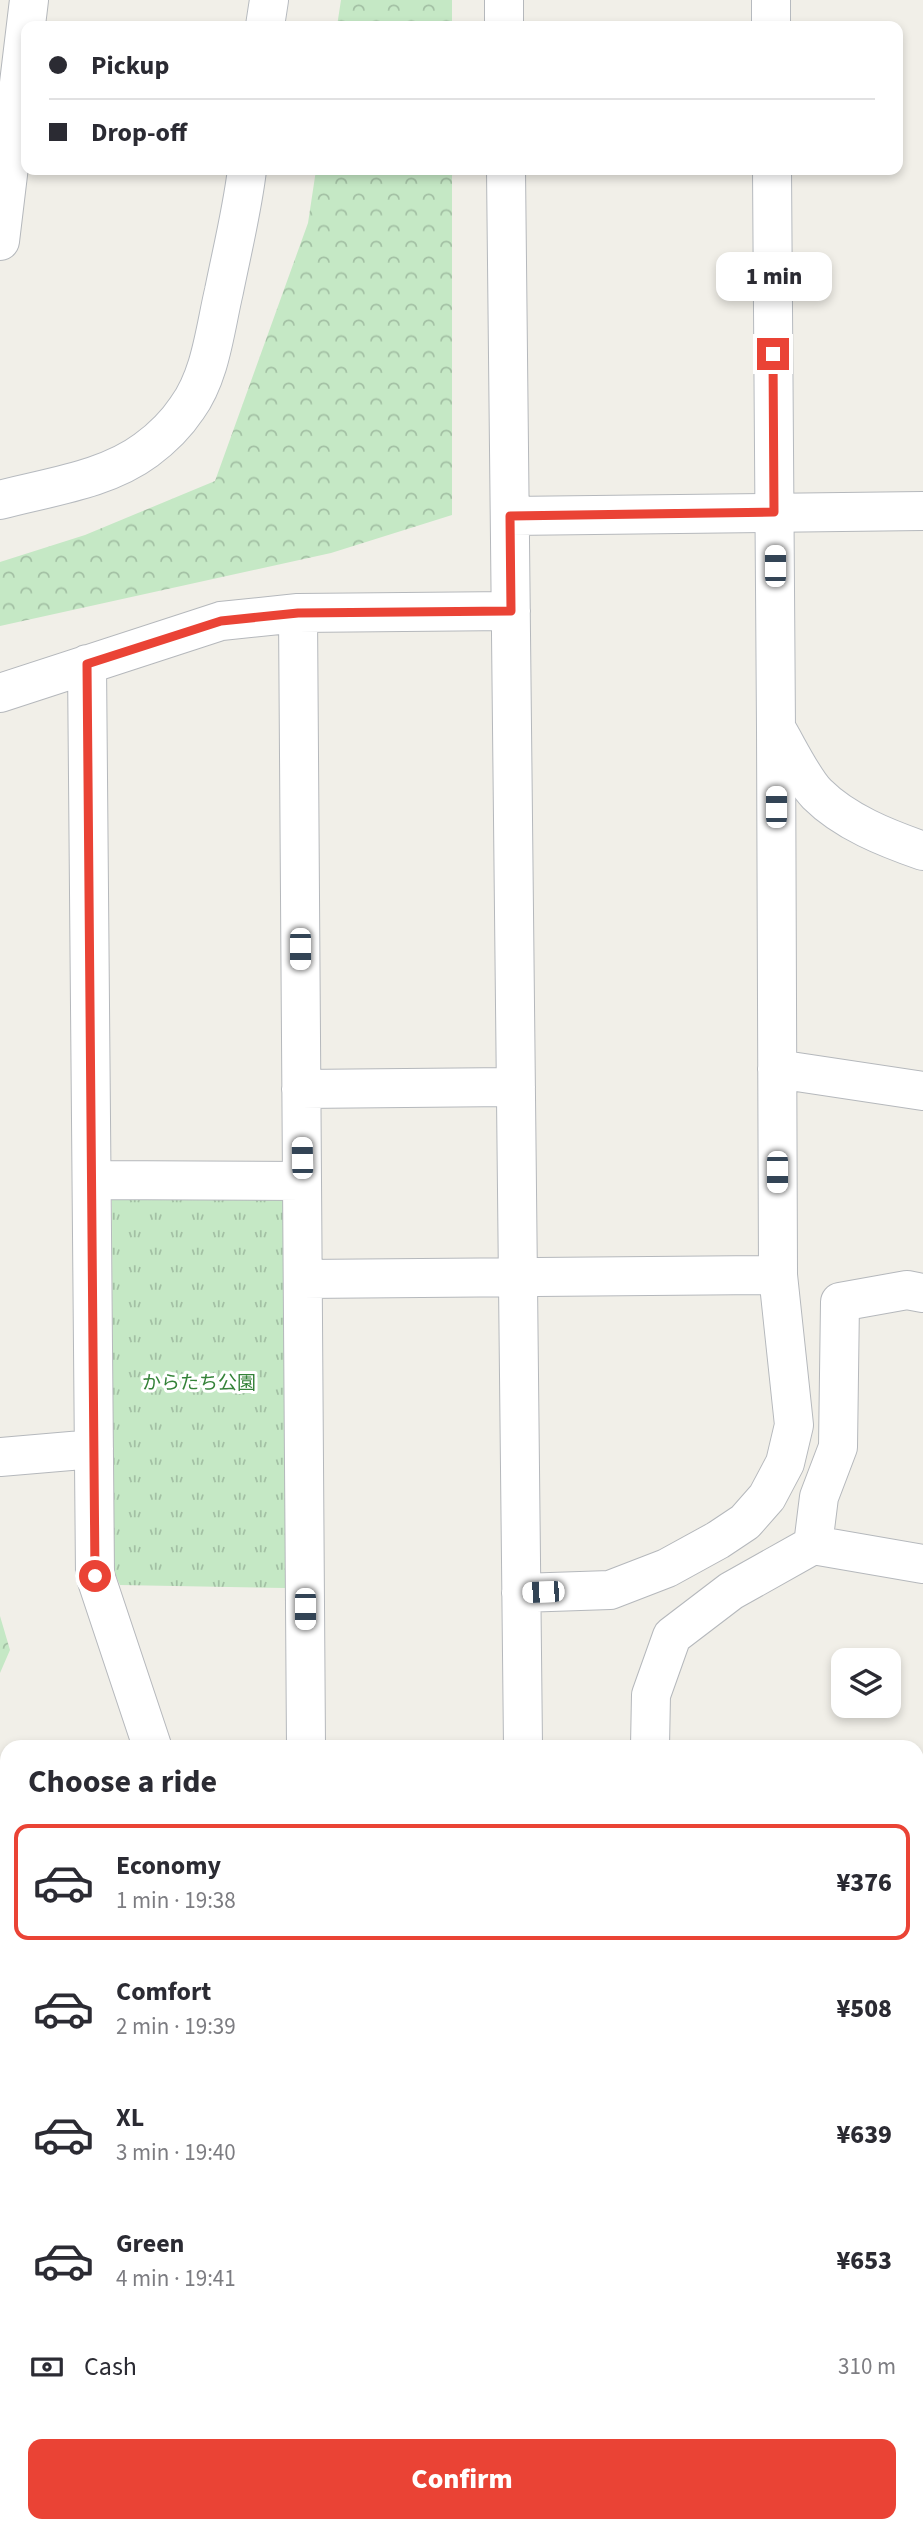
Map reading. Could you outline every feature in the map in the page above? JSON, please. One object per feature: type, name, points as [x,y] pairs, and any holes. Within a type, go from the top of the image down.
[{"type":"street","points":[[26,21],[29,0]]},
{"type":"street","points":[[266,21],[269,0]]},
{"type":"street","points":[[504,0],[504,21]]},
{"type":"street","points":[[771,0],[771,21]]},
{"type":"street","points":[[0,241],[21,66]]},
{"type":"street","points":[[0,500],[102,473],[145,451],[168,431],[188,407],[204,374],[214,337],[246,175]]},
{"type":"street","points":[[506,175],[523,1740]]},
{"type":"street","points":[[521,1593],[610,1590],[667,1568],[718,1540],[746,1522],[767,1497],[785,1464],[793,1424],[778,1275],[772,175]]},
{"type":"street","points":[[510,516],[923,510]]},
{"type":"street","points":[[0,693],[221,621],[298,613],[511,611]]},
{"type":"street","points":[[298,613],[306,1740]]},
{"type":"street","points":[[87,664],[95,1576],[150,1740]]},
{"type":"street","points":[[776,728],[816,793],[846,816],[883,837],[923,851]]},
{"type":"street","points":[[777,1069],[923,1091]]},
{"type":"street","points":[[301,1089],[516,1087]]},
{"type":"street","points":[[92,1180],[302,1181]]},
{"type":"street","points":[[303,1279],[778,1275]]},
{"type":"street","points":[[813,1545],[818,1497],[838,1447],[840,1302],[907,1290],[923,1293]]},
{"type":"street","points":[[0,1457],[94,1449]]},
{"type":"street","points":[[650,1740],[651,1695],[672,1636],[731,1591],[813,1545],[923,1564]]},
{"type":"green space","points":[[341,0],[452,0],[452,21],[338,21]]},
{"type":"green space","points":[[315,175],[452,175],[452,515],[331,553],[0,626],[0,562],[85,535],[215,481],[308,223]]},
{"type":"green space","name":"からたち公園","points":[[112,1194],[286,1195],[285,1588],[120,1585],[113,1569]]},
{"type":"green space","points":[[0,1616],[10,1650],[0,1673]]},
{"type":"route","points":[[95,1576],[87,664],[221,621],[298,613],[511,611],[510,516],[774,512],[773,354]]}]
